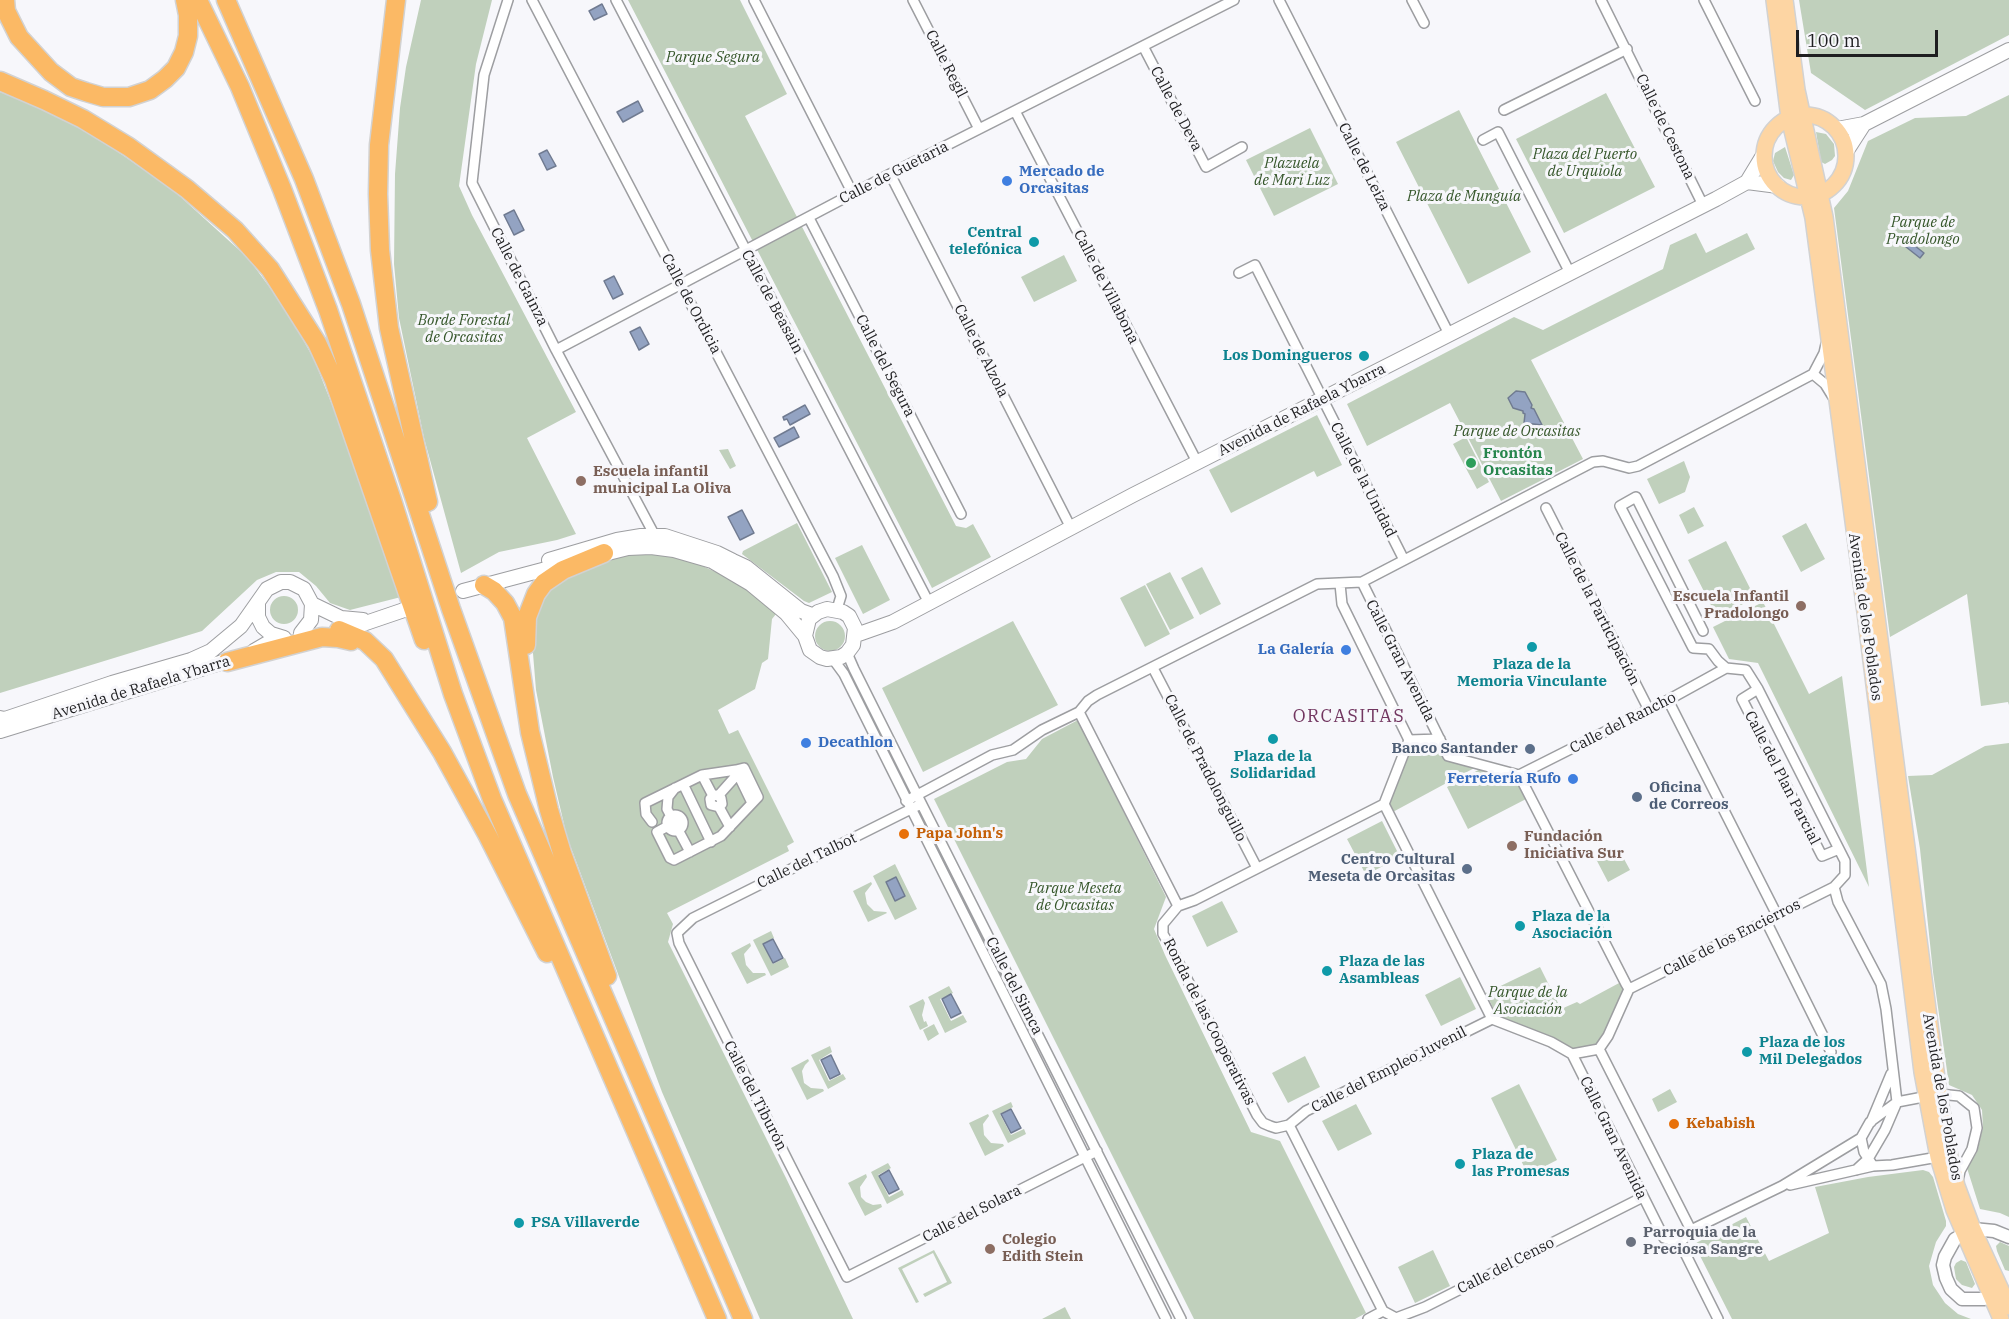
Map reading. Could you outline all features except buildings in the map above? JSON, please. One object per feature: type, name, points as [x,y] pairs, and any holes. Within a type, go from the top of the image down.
[{"type":"highway","points":[[5,0],[6,11],[19,37],[51,72],[71,87],[86,92],[104,97],[129,97],[150,90],[176,68],[188,36],[185,0]]},
{"type":"highway","points":[[198,0],[240,87],[328,310],[392,500],[453,694],[492,799],[717,1319]]},
{"type":"highway","points":[[226,0],[304,179],[339,273],[410,480],[451,609],[518,794],[640,1084],[743,1319]]},
{"type":"highway","points":[[396,0],[379,145],[378,194],[384,294],[399,376],[451,609]]},
{"type":"highway","points":[[383,104],[408,0]]},
{"type":"highway","points":[[0,81],[64,110],[129,147],[187,189],[227,223],[270,269],[317,343],[334,380],[426,646],[453,694]]},
{"type":"highway","points":[[537,764],[525,639],[525,627],[530,608],[536,594],[549,578],[604,554]]},
{"type":"highway","points":[[484,585],[494,591],[505,603],[513,618],[537,764],[562,854],[631,1040],[640,1084]]},
{"type":"highway","points":[[339,630],[365,641],[384,659],[442,752],[488,836],[543,946],[592,1030]]},
{"type":"highway","points":[[227,662],[322,637],[338,638],[358,644],[371,653],[397,681]]},
{"type":"main road","name":"Avenida de los Poblados","points":[[1774,0],[1796,117],[1814,195],[1827,372],[1933,1095],[1954,1210],[1969,1231],[2003,1297],[2001,1319]]},
{"type":"main road","name":"Avenida de los Poblados","points":[[1785,0],[1797,90],[1796,117]]},
{"type":"main road","points":[[1837,129],[1864,124],[2009,50]]},
{"type":"main road","points":[[1764,154],[1770,177],[1778,186],[1792,195],[1814,195],[1835,184],[1844,169],[1846,152],[1843,140],[1837,129],[1827,121],[1815,116],[1796,117],[1777,126],[1747,182],[1778,186]]},
{"type":"main road","points":[[1846,152],[1864,124]]},
{"type":"main road","name":"Avenida de Rafaela Ybarra","points":[[856,635],[893,622],[1197,462],[1747,182]]},
{"type":"main road","name":"Avenida de los Poblados","points":[[1814,195],[1813,218],[1828,336],[1827,372],[1838,411],[1933,1095]]},
{"type":"main road","points":[[484,585],[524,568],[600,544],[641,536],[665,536],[687,542],[746,567],[801,611],[812,615]]},
{"type":"main road","points":[[463,591],[628,548],[651,547],[674,550],[712,561],[751,584],[786,613],[805,636],[813,653],[820,657],[834,659],[847,653],[856,635],[849,616],[837,609],[827,609],[812,615],[805,636]]},
{"type":"main road","name":"Avenida de Rafaela Ybarra","points":[[0,718],[5,719],[112,683],[191,660],[212,651],[241,626],[267,589],[281,582],[290,582],[304,589],[312,604],[341,618],[375,620]]},
{"type":"main road","points":[[258,603],[260,622],[267,631],[278,637]]},
{"type":"main road","points":[[301,633],[311,620],[312,604]]},
{"type":"main road","name":"Avenida de Rafaela Ybarra","points":[[0,731],[227,662],[278,637],[289,638],[323,629],[339,630],[404,610]]},
{"type":"main road","name":"Avenida de los Poblados","points":[[1943,1153],[1957,1186],[1969,1231]]},
{"type":"street","name":"Calle de Gainza","points":[[508,0],[484,75],[472,183],[556,350],[655,536]]},
{"type":"street","name":"Calle de Ordicia","points":[[532,0],[840,590],[840,604],[837,609]]},
{"type":"street","name":"Calle de Beasain","points":[[616,0],[929,603]]},
{"type":"street","points":[[754,0],[853,194]]},
{"type":"street","name":"Calle Regil","points":[[913,0],[979,129]]},
{"type":"street","name":"Calle de Guetaria","points":[[556,350],[890,174],[1232,0]]},
{"type":"street","name":"Calle de Leiza","points":[[1278,0],[1449,334]]},
{"type":"street","points":[[1413,0],[1424,23]]},
{"type":"street","name":"Calle de Cestona","points":[[1601,0],[1703,205]]},
{"type":"street","points":[[1704,0],[1755,100]]},
{"type":"street","name":"Calle de Deva","points":[[1143,46],[1206,167],[1242,147]]},
{"type":"street","points":[[1504,110],[1627,49]]},
{"type":"street","name":"Calle de Villabona","points":[[1015,111],[1197,462]]},
{"type":"street","points":[[1483,140],[1498,132],[1570,273]]},
{"type":"street","name":"Calle de Alzola","points":[[890,174],[1071,528]]},
{"type":"street","name":"Calle del Segura","points":[[809,218],[961,514]]},
{"type":"street","points":[[1239,273],[1255,265],[1322,400]]},
{"type":"street","points":[[1362,582],[1593,462],[1603,460],[1629,468],[1638,466],[1827,372]]},
{"type":"street","name":"Calle de la Unidad","points":[[1322,400],[1404,561]]},
{"type":"street","name":"Calle del Plan Parcial","points":[[1703,631],[1636,497],[1620,506],[1693,648],[1709,648],[1726,668],[1746,670],[1758,689],[1845,861],[1845,875],[1834,887]]},
{"type":"street","name":"Calle de la Participación","points":[[1546,508],[1649,710]]},
{"type":"street","name":"Calle del Talbot","points":[[693,918],[919,800],[992,755],[1013,750],[1042,730],[1079,712],[1088,700],[1097,695],[1317,584],[1362,582]]},
{"type":"street","name":"Calle Gran Avenida","points":[[1362,582],[1448,756],[1519,775]]},
{"type":"street","name":"Calle Gran Avenida","points":[[1340,584],[1342,604],[1409,740],[1384,804]]},
{"type":"street","name":"Calle del Simca","points":[[847,653],[1181,1319]]},
{"type":"street","name":"Calle del Simca","points":[[834,659],[844,674],[1166,1319]]},
{"type":"street","name":"Calle de Pradolonguillo","points":[[1153,668],[1257,868]]},
{"type":"street","name":"Calle del Rancho","points":[[1519,775],[1649,710],[1726,668]]},
{"type":"street","name":"Calle del Plan Parcial","points":[[1758,689],[1742,699],[1822,856],[1839,849]]},
{"type":"street","points":[[1668,700],[1777,915]]},
{"type":"street","points":[[1079,712],[1178,906],[1195,900],[1384,804],[1492,1019],[1551,1042],[1572,1054],[1599,1049],[1608,1036],[1629,989],[1519,775]]},
{"type":"street","name":"Calle Gran Avenida","points":[[1409,740],[1440,739]]},
{"type":"street","points":[[744,768],[759,797],[721,836],[672,860],[646,814],[645,803],[704,779],[736,770],[744,768]]},
{"type":"street","points":[[682,819],[715,801],[735,777],[736,770]]},
{"type":"street","points":[[704,779],[730,827]]},
{"type":"street","points":[[676,791],[690,801]]},
{"type":"street","points":[[676,791],[666,806],[690,852]]},
{"type":"street","points":[[670,814],[682,819],[683,824],[679,830],[673,831],[668,826],[669,805],[674,797],[684,796],[690,801],[711,842]]},
{"type":"street","points":[[657,832],[668,826]]},
{"type":"street","points":[[1834,887],[1838,902],[1881,984],[1886,1009],[1897,1102],[1870,1163]]},
{"type":"street","name":"Calle de los Encierros","points":[[1629,989],[1834,887]]},
{"type":"street","name":"Ronda de las Cooperativas","points":[[1178,906],[1163,924],[1163,934],[1168,945],[1257,1115],[1263,1123],[1276,1128],[1289,1125]]},
{"type":"street","name":"Calle del Tiburón","points":[[693,918],[677,933],[679,943],[847,1277]]},
{"type":"street","points":[[1766,921],[1831,1052]]},
{"type":"street","name":"Calle del Empleo Juvenil","points":[[1289,1125],[1306,1111],[1492,1019]]},
{"type":"street","name":"Calle Gran Avenida","points":[[1599,1049],[1691,1230]]},
{"type":"street","name":"Calle Gran Avenida","points":[[1572,1054],[1664,1238],[1680,1243],[1718,1319]]},
{"type":"street","points":[[1680,1243],[1691,1230],[1782,1186],[1861,1138],[1892,1072]]},
{"type":"street","points":[[1870,1122],[1897,1102],[1933,1095],[1959,1096],[1974,1108],[1977,1128],[1972,1149],[1960,1170],[1957,1186]]},
{"type":"street","points":[[1289,1125],[1383,1311],[1368,1319]]},
{"type":"street","points":[[1861,1138],[1864,1152],[1870,1163]]},
{"type":"street","name":"Calle del Solara","points":[[847,1277],[1097,1151]]},
{"type":"street","points":[[1782,1186],[1856,1170],[1870,1163],[1943,1153]]},
{"type":"street","name":"Calle del Censo","points":[[1383,1311],[1396,1318],[1425,1307],[1643,1197]]},
{"type":"street","points":[[2003,1297],[1962,1299],[1951,1288],[1943,1265],[1955,1239],[1969,1231],[1994,1231],[2009,1237]]},
{"type":"green space","name":"Borde Forestal de Orcasitas","points":[[421,0],[492,0],[476,64],[459,186],[576,412],[527,438],[576,534],[499,552],[461,573],[424,438],[399,318],[394,264],[395,174],[400,108],[406,67]]},
{"type":"green space","name":"Parque Segura","points":[[628,0],[740,0],[787,94],[745,116],[956,526],[966,528],[973,524],[991,557],[932,588]]},
{"type":"green space","points":[[1799,0],[2009,0],[2009,35],[1865,110],[1811,73]]},
{"type":"green space","points":[[0,92],[41,108],[91,134],[124,156],[173,190],[248,258],[285,308],[314,359],[401,597],[350,610],[330,603],[316,586],[299,572],[276,572],[257,580],[202,631],[0,693]]},
{"type":"green space","name":"Plaza del Puerto de Urquiola","points":[[1606,93],[1655,187],[1564,233],[1516,139]]},
{"type":"green space","name":"Parque de Pradolongo","points":[[2009,95],[2009,705],[2008,702],[1981,706],[1967,594],[1890,637],[1834,208],[1848,191],[1868,141],[1915,118],[1966,116]]},
{"type":"green space","name":"Plaza de Munguía","points":[[1459,110],[1531,252],[1468,284],[1396,142]]},
{"type":"green space","name":"Plazuela de Mari Luz","points":[[1310,128],[1338,184],[1274,216],[1246,160]]},
{"type":"green space","points":[[1816,132],[1826,134],[1834,144],[1835,156],[1825,164],[1821,162]]},
{"type":"green space","points":[[1785,147],[1794,175],[1791,180],[1784,178],[1778,172],[1773,161],[1775,153]]},
{"type":"green space","name":"Parque de Orcasitas","points":[[1696,233],[1706,253],[1747,233],[1755,249],[1531,360],[1583,459],[1501,501],[1450,403],[1367,446],[1347,404],[1514,317],[1543,330],[1663,269],[1670,245]]},
{"type":"green space","points":[[1064,255],[1077,281],[1034,302],[1021,277]]},
{"type":"green space","points":[[1317,415],[1342,465],[1317,477],[1314,471],[1231,513],[1209,470]]},
{"type":"green space","name":"Frontón Orcasitas","points":[[1466,437],[1489,482],[1477,489],[1453,444]]},
{"type":"green space","points":[[728,449],[736,466],[730,469],[719,450]]},
{"type":"green space","points":[[1684,461],[1690,477],[1685,492],[1659,504],[1647,479]]},
{"type":"green space","points":[[1694,507],[1704,526],[1688,534],[1679,515]]},
{"type":"green space","points":[[797,523],[832,592],[809,603],[742,554],[743,551]]},
{"type":"green space","points":[[1806,523],[1825,559],[1801,572],[1782,536]]},
{"type":"green space","points":[[1726,541],[1755,598],[1717,617],[1688,560]]},
{"type":"green space","points":[[862,545],[890,600],[863,614],[835,558]]},
{"type":"green space","points":[[641,554],[668,556],[696,563],[741,585],[776,614],[772,619],[768,659],[762,663],[755,689],[718,710],[729,734],[738,730],[794,842],[787,846],[789,851],[667,913],[673,924],[668,942],[786,1178],[853,1319],[760,1319],[662,1092],[567,837],[536,690],[531,629],[544,590],[566,574],[619,556]]},
{"type":"green space","points":[[1202,567],[1221,604],[1200,615],[1181,578]]},
{"type":"green space","points":[[1170,572],[1194,618],[1170,630],[1146,584]]},
{"type":"green space","points":[[1145,585],[1170,634],[1145,647],[1120,598]]},
{"type":"green space","points":[[284,596],[294,600],[298,610],[294,620],[284,624],[274,620],[270,610],[274,600]]},
{"type":"green space","points":[[1763,602],[1809,694],[1842,676],[1869,887],[1758,663],[1729,659],[1713,627]]},
{"type":"green space","points":[[830,621],[841,625],[845,636],[841,647],[830,651],[819,647],[815,636],[819,625]]},
{"type":"green space","points":[[1013,621],[1058,705],[923,772],[882,688]]},
{"type":"green space","name":"Parque Meseta de Orcasitas","points":[[1078,720],[1166,897],[1154,929],[1165,955],[1251,1132],[1280,1141],[1366,1313],[1355,1319],[1194,1319],[934,799],[1007,762],[1026,759],[1042,739]]},
{"type":"green space","points":[[1410,742],[1439,744],[1445,756],[1478,766],[1391,813],[1387,805]]},
{"type":"green space","points":[[2009,743],[2009,1217],[1980,1209],[1967,1168],[1977,1152],[1983,1128],[1982,1110],[1972,1095],[1949,1085],[1933,972],[1920,849],[1908,776],[1932,775],[1985,746]]},
{"type":"green space","points":[[1482,768],[1517,777],[1528,798],[1468,829],[1447,787]]},
{"type":"green space","points":[[1382,821],[1400,857],[1366,875],[1347,839]]},
{"type":"green space","points":[[1618,848],[1630,870],[1608,882],[1596,859]]},
{"type":"green space","points":[[895,864],[917,909],[895,920],[873,876]]},
{"type":"green space","points":[[871,882],[872,884],[865,893],[867,904],[874,911],[887,913],[868,922],[853,891]]},
{"type":"green space","points":[[1222,901],[1238,932],[1207,947],[1192,916]]},
{"type":"green space","points":[[771,931],[774,938],[763,944],[773,964],[785,958],[789,967],[771,976],[753,940]]},
{"type":"green space","points":[[750,943],[751,946],[744,954],[746,965],[753,973],[765,973],[766,975],[747,984],[731,953]]},
{"type":"green space","name":"Parque de la Asociación","points":[[1540,967],[1561,1009],[1577,1002],[1580,1004],[1621,982],[1625,991],[1599,1049],[1571,1051],[1497,1016],[1486,993]]},
{"type":"green space","points":[[1460,977],[1476,1009],[1441,1026],[1425,995]]},
{"type":"green space","points":[[949,986],[953,993],[940,999],[951,1021],[963,1015],[967,1022],[945,1033],[928,997]]},
{"type":"green space","points":[[923,999],[925,1003],[922,1015],[928,1026],[920,1030],[909,1006]]},
{"type":"green space","points":[[934,1024],[939,1034],[928,1041],[923,1030]]},
{"type":"green space","points":[[830,1046],[832,1052],[819,1060],[829,1081],[843,1074],[846,1079],[828,1089],[811,1055]]},
{"type":"green space","points":[[1305,1056],[1320,1087],[1288,1103],[1272,1073]]},
{"type":"green space","points":[[808,1059],[802,1071],[804,1083],[811,1088],[824,1091],[807,1100],[791,1068]]},
{"type":"green space","points":[[1519,1084],[1557,1160],[1528,1175],[1491,1098]]},
{"type":"green space","points":[[1670,1089],[1677,1102],[1658,1112],[1652,1099]]},
{"type":"green space","points":[[1011,1102],[1013,1107],[1000,1114],[1011,1135],[1024,1129],[1026,1134],[1008,1143],[992,1111]]},
{"type":"green space","points":[[1356,1104],[1372,1134],[1338,1151],[1322,1121]]},
{"type":"green space","points":[[988,1114],[983,1124],[984,1135],[991,1143],[1004,1146],[985,1156],[969,1123]]},
{"type":"green space","points":[[888,1163],[891,1168],[878,1175],[889,1197],[902,1190],[904,1195],[887,1204],[871,1172]]},
{"type":"green space","points":[[1923,1170],[1929,1172],[1933,1177],[1946,1221],[1946,1226],[1936,1242],[1929,1266],[1933,1285],[1945,1303],[1958,1314],[1971,1319],[1732,1319],[1695,1246],[1696,1243],[1746,1217],[1769,1261],[1829,1233],[1815,1187]]},
{"type":"green space","points":[[866,1174],[867,1177],[860,1187],[861,1197],[866,1202],[873,1205],[881,1204],[882,1207],[865,1216],[848,1183]]},
{"type":"green space","points":[[2000,1242],[2009,1246],[2009,1271],[2005,1270],[1997,1251],[1996,1246]]},
{"type":"green space","points":[[934,1250],[952,1283],[925,1297],[923,1294],[947,1282],[933,1253],[902,1269],[919,1302],[916,1303],[898,1268]]},
{"type":"green space","points":[[1433,1250],[1450,1286],[1415,1303],[1398,1267]]},
{"type":"green space","points":[[1961,1260],[1966,1262],[1975,1284],[1972,1288],[1962,1285],[1956,1279],[1954,1267]]},
{"type":"green space","points":[[1065,1307],[1071,1319],[1042,1319]]},
{"type":"water","points":[[602,4],[607,14],[594,20],[589,11]]},
{"type":"water","points":[[638,101],[643,111],[623,122],[617,112]]},
{"type":"water","points":[[547,150],[556,166],[547,170],[539,154]]},
{"type":"water","points":[[514,210],[524,230],[514,235],[504,215]]},
{"type":"water","points":[[1905,238],[1924,253],[1920,258],[1901,243]]},
{"type":"water","points":[[614,276],[623,294],[613,299],[604,281]]},
{"type":"water","points":[[640,327],[649,344],[639,350],[630,332]]},
{"type":"water","points":[[1516,391],[1525,392],[1532,405],[1531,408],[1534,409],[1542,425],[1524,423],[1525,414],[1513,408],[1508,398]]},
{"type":"water","points":[[805,405],[810,414],[790,425],[787,419],[784,420],[783,417]]},
{"type":"water","points":[[794,427],[799,437],[779,447],[774,438]]},
{"type":"water","points":[[742,510],[754,533],[740,540],[728,517]]},
{"type":"water","points":[[896,877],[905,896],[895,901],[886,882]]},
{"type":"water","points":[[773,939],[783,958],[773,963],[763,944]]},
{"type":"water","points":[[951,994],[961,1013],[951,1018],[942,999]]},
{"type":"water","points":[[831,1055],[840,1074],[830,1079],[821,1060]]},
{"type":"water","points":[[1011,1109],[1021,1128],[1011,1133],[1001,1114]]},
{"type":"water","points":[[889,1170],[899,1189],[889,1194],[879,1176]]},
{"type":"place","name":"Mercado de Orcasitas","points":[[1007,181]]},
{"type":"place","name":"Central telefónica","points":[[1034,242]]},
{"type":"place","name":"Los Domingueros","points":[[1364,356]]},
{"type":"place","name":"Frontón Orcasitas","points":[[1471,463]]},
{"type":"place","name":"Escuela infantil municipal La Oliva","points":[[581,481]]},
{"type":"place","name":"Escuela Infantil Pradolongo","points":[[1801,606]]},
{"type":"place","name":"Plaza de la Memoria Vinculante","points":[[1532,647]]},
{"type":"place","name":"La Galería","points":[[1346,650]]},
{"type":"place","name":"Plaza de la Solidaridad","points":[[1273,739]]},
{"type":"place","name":"Decathlon","points":[[806,743]]},
{"type":"place","name":"Banco Santander","points":[[1530,749]]},
{"type":"place","name":"Ferretería Rufo","points":[[1573,779]]},
{"type":"place","name":"Oficina de Correos","points":[[1637,797]]},
{"type":"place","name":"Papa John's","points":[[904,834]]},
{"type":"place","name":"Fundación Iniciativa Sur","points":[[1512,846]]},
{"type":"place","name":"Centro Cultural Meseta de Orcasitas","points":[[1467,869]]},
{"type":"place","name":"Plaza de la Asociación","points":[[1520,926]]},
{"type":"place","name":"Plaza de las Asambleas","points":[[1327,971]]},
{"type":"place","name":"Plaza de los Mil Delegados","points":[[1747,1052]]},
{"type":"place","name":"Kebabish","points":[[1674,1124]]},
{"type":"place","name":"Plaza de las Promesas","points":[[1460,1164]]},
{"type":"place","name":"PSA Villaverde","points":[[519,1223]]},
{"type":"place","name":"Parroquia de la Preciosa Sangre","points":[[1631,1242]]},
{"type":"place","name":"Colegio Edith Stein","points":[[990,1249]]},
{"type":"district","name":"ORCASITAS","points":[[1349,717]]}]
